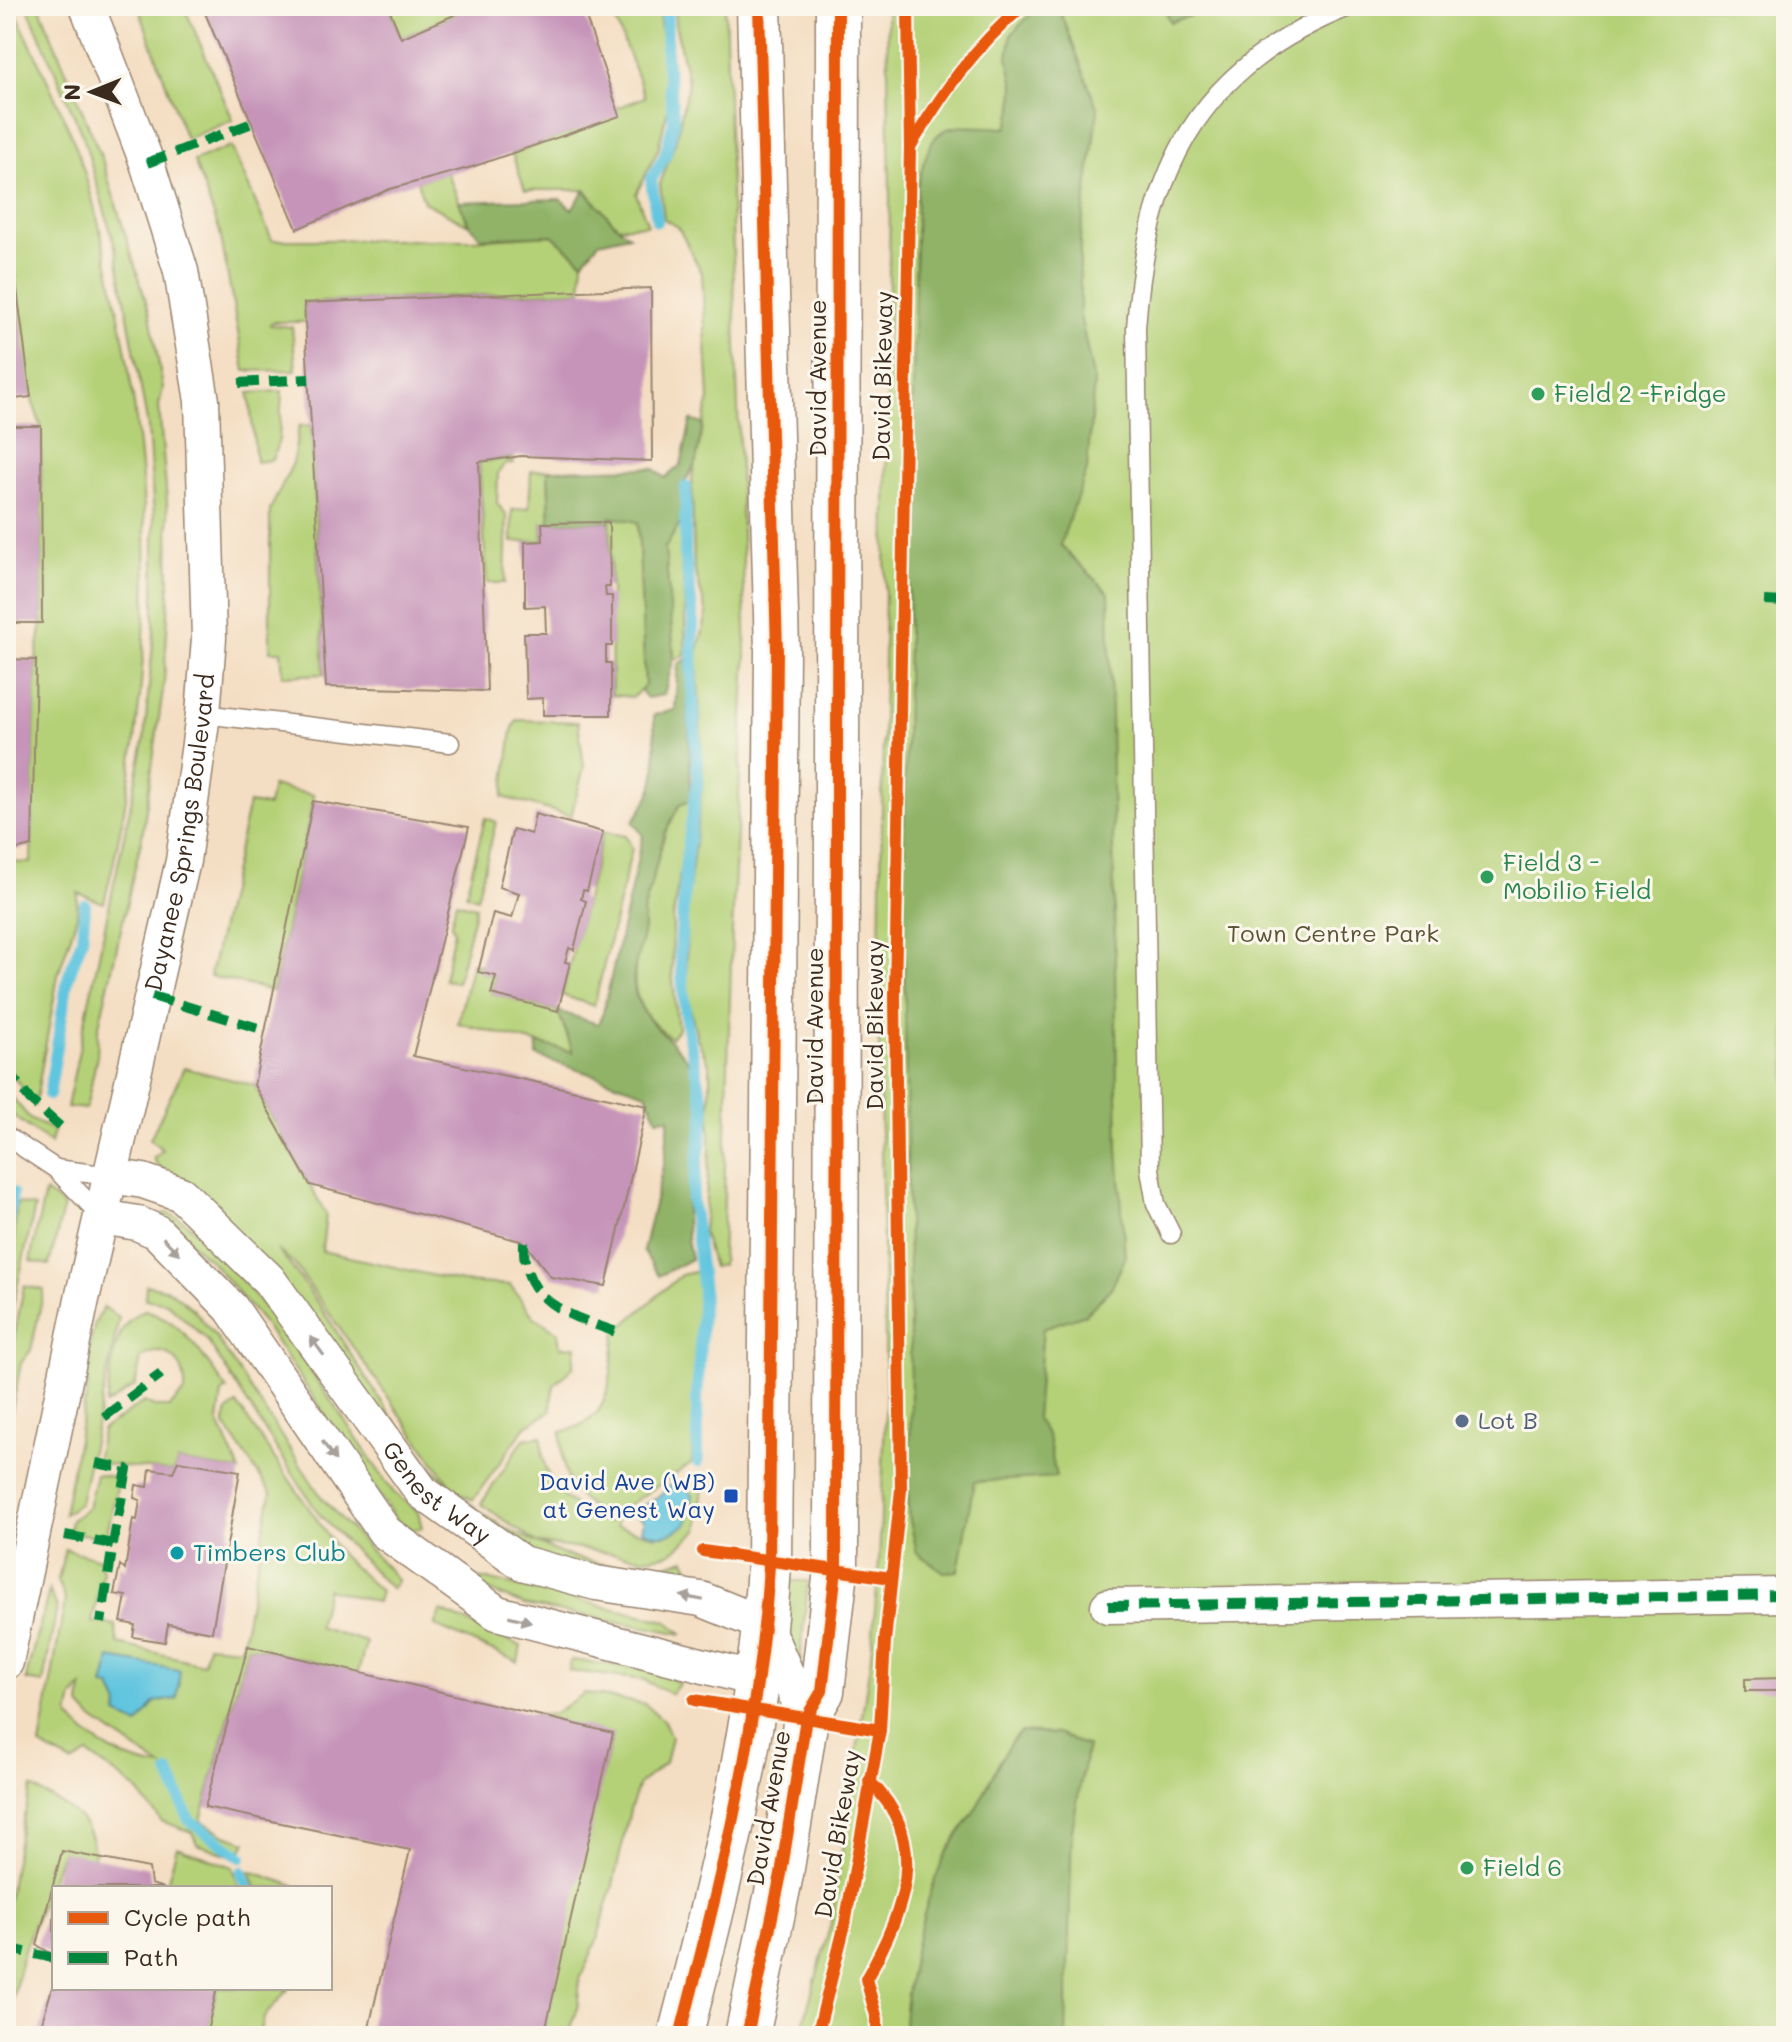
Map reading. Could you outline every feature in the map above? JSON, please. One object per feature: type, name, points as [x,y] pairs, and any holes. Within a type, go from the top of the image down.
[{"type":"main road","name":"David Avenue","points":[[680,2036],[714,1903],[759,1680],[765,1625],[774,1231],[777,651],[759,6]]},
{"type":"main road","name":"David Avenue","points":[[747,2036],[781,1874],[806,1718],[822,1691],[836,1570],[840,344],[838,6]]},
{"type":"street","name":"Dayanee Springs Boulevard","points":[[6,1662],[183,861],[203,714],[209,638],[202,401],[181,271],[147,163],[87,6]]},
{"type":"street","name":"Genest Way","points":[[111,1176],[143,1181],[181,1194],[269,1280],[422,1492],[522,1563],[596,1583],[701,1599],[765,1625]]},
{"type":"street","points":[[102,1217],[137,1223],[157,1232],[231,1308],[385,1532],[497,1613],[759,1680]]},
{"type":"street","points":[[1108,1606],[1786,1595]]},
{"type":"street","points":[[765,1625],[806,1718]]},
{"type":"lane","points":[[1171,1234],[1156,1204],[1150,1169],[1136,328],[1140,275],[1157,198],[1168,168],[1195,120],[1240,70],[1272,45],[1307,24],[1351,6]]},
{"type":"lane","points":[[203,714],[450,743]]},
{"type":"lane","points":[[6,1136],[56,1169],[102,1217]]},
{"type":"lane","points":[[56,1169],[111,1176]]},
{"type":"green space","points":[[6,6],[13,6],[62,114],[94,205],[130,374],[145,525],[146,601],[142,676],[134,751],[121,827],[104,903],[78,893],[77,916],[58,975],[35,1105],[6,1067],[6,862],[31,863],[36,659],[42,623],[41,426],[31,397],[6,229]]},
{"type":"green space","points":[[27,6],[39,6],[41,10],[102,159],[150,314],[163,388],[159,406],[168,513],[169,596],[164,683],[142,837],[98,1030],[97,1056],[86,1109],[67,1107],[144,741],[154,632],[154,516],[148,427],[116,250],[83,136]]},
{"type":"green space","points":[[138,6],[184,6],[233,120],[186,139]]},
{"type":"green space","points":[[388,6],[475,6],[401,38]]},
{"type":"green space","points":[[610,6],[658,6],[670,99],[658,150],[636,194],[648,225],[615,227],[586,190],[525,190],[512,154],[611,118],[617,108],[645,97]]},
{"type":"green space","points":[[676,6],[725,6],[746,656],[732,931],[722,1265],[713,1267],[703,1233],[710,1149],[710,1066],[697,1038],[687,993],[686,914],[703,779],[697,655],[707,614],[694,567],[692,478],[709,399],[702,273],[678,227],[664,219],[660,184],[676,140],[688,83],[675,23]]},
{"type":"green space","name":"Town Centre Park","points":[[887,6],[1786,6],[1786,2036],[800,2036],[831,1923],[871,1656],[879,1563],[886,1392],[879,1039],[890,197]]},
{"type":"green space","points":[[1163,6],[1209,6],[1204,12],[1170,22]]},
{"type":"green space","points":[[1036,8],[1060,10],[1098,110],[1080,240],[1080,315],[1094,382],[1087,470],[1060,545],[1109,593],[1118,1148],[1125,1258],[1112,1287],[1086,1314],[1043,1328],[1036,1419],[1048,1436],[1056,1477],[974,1482],[958,1571],[944,1572],[917,1553],[908,1511],[911,1403],[903,885],[917,186],[929,148],[944,131],[967,126],[1007,128],[1013,109],[1014,85],[1008,58],[1011,35]]},
{"type":"green space","points":[[231,146],[272,240],[470,240],[552,235],[583,262],[581,291],[304,303],[306,322],[272,322],[270,325],[292,327],[296,370],[245,371],[220,232],[194,161]]},
{"type":"green space","points":[[447,172],[469,225],[424,202],[417,181]]},
{"type":"green space","points":[[584,191],[629,235],[599,242],[583,262],[552,235],[482,238],[469,225],[459,202],[560,199],[572,209]]},
{"type":"green space","points":[[282,391],[279,440],[272,460],[256,462],[249,393]]},
{"type":"green space","points":[[691,420],[703,424],[696,462],[683,486],[681,522],[665,548],[674,657],[664,695],[647,698],[640,690],[645,685],[638,522],[610,517],[609,522],[550,523],[548,470],[653,468],[665,478],[681,465]]},
{"type":"green space","points":[[311,425],[324,674],[283,676],[281,651],[270,651],[270,510],[293,463],[299,426]]},
{"type":"green space","points":[[513,458],[513,463],[505,464],[498,473],[497,503],[507,516],[505,583],[487,583],[479,462]]},
{"type":"green space","points":[[548,470],[550,523],[542,523],[543,541],[512,542],[512,510],[529,508],[531,471]]},
{"type":"green space","points":[[610,517],[638,521],[645,685],[633,697],[612,695]]},
{"type":"green space","points":[[681,522],[685,655],[674,660],[665,548]]},
{"type":"green space","points":[[687,659],[691,800],[680,804],[665,833],[643,913],[643,934],[634,975],[636,996],[642,1009],[688,1061],[699,1090],[699,1132],[686,1214],[691,1259],[659,1276],[643,1251],[665,1158],[669,1118],[657,1119],[646,1093],[537,1056],[537,1043],[573,1052],[558,1011],[598,1024],[603,1013],[643,836],[633,821],[650,794],[656,771],[654,715],[675,710],[678,664]]},
{"type":"green space","points":[[517,720],[578,722],[584,767],[571,816],[503,797],[512,730]]},
{"type":"green space","points":[[272,786],[314,795],[273,991],[210,976],[249,803],[268,806]]},
{"type":"green space","points":[[691,800],[673,917],[672,971],[678,1029],[671,1038],[650,1020],[638,1000],[635,964],[643,932],[643,913],[665,833],[680,803]]},
{"type":"green space","points":[[485,818],[496,822],[477,898],[466,894]]},
{"type":"green space","points":[[603,832],[626,836],[632,848],[594,1006],[562,995]]},
{"type":"green space","points":[[456,902],[476,907],[457,982],[444,980],[454,931],[451,924]]},
{"type":"green space","points":[[472,963],[480,965],[479,972],[496,976],[491,993],[558,1011],[574,1053],[458,1023]]},
{"type":"green space","points":[[184,1068],[254,1085],[326,1214],[322,1251],[462,1282],[510,1285],[534,1317],[558,1332],[560,1347],[576,1346],[573,1367],[554,1385],[550,1412],[526,1426],[473,1500],[453,1489],[492,1520],[572,1557],[630,1567],[649,1567],[685,1559],[690,1570],[645,1577],[536,1556],[464,1515],[186,1184],[158,1166],[153,1158],[163,1150],[150,1139]],"holes":[[[277,1249],[295,1265],[453,1489],[420,1454],[390,1414],[307,1288]]]},
{"type":"green space","points":[[6,1090],[31,1120],[54,1130],[51,1144],[6,1110]]},
{"type":"green space","points":[[45,1192],[64,1206],[49,1265],[30,1261]]},
{"type":"green space","points":[[17,1203],[35,1207],[6,1337]]},
{"type":"green space","points":[[164,1213],[188,1225],[218,1252],[251,1291],[286,1336],[394,1493],[418,1512],[422,1528],[413,1530],[396,1520],[262,1321],[211,1261],[161,1219]]},
{"type":"green space","points":[[699,1271],[692,1463],[618,1512],[616,1526],[655,1536],[693,1496],[684,1484],[704,1478],[698,1530],[670,1554],[644,1558],[537,1543],[481,1504],[524,1439],[542,1436],[546,1468],[559,1492],[581,1509],[610,1523],[571,1486],[564,1464],[561,1432],[579,1426],[600,1408],[610,1381],[616,1332],[681,1275]]},
{"type":"green space","points":[[146,1285],[169,1290],[193,1309],[216,1337],[322,1498],[398,1580],[391,1589],[318,1513],[207,1340],[167,1303],[145,1299]]},
{"type":"green space","points":[[24,1286],[44,1290],[31,1350],[21,1363],[6,1442],[6,1380]]},
{"type":"green space","points":[[104,1307],[119,1318],[80,1503],[64,1514],[88,1385],[86,1361],[95,1323]]},
{"type":"green space","points":[[145,1310],[159,1315],[182,1331],[227,1389],[222,1393],[218,1421],[240,1471],[178,1461],[173,1472],[96,1463],[102,1430],[144,1402],[154,1407],[170,1407],[185,1391],[183,1372],[174,1358],[159,1352],[150,1353],[141,1358],[135,1386],[106,1405],[119,1338],[125,1326]]},
{"type":"green space","points":[[237,1404],[342,1556],[380,1591],[377,1602],[327,1589],[318,1627],[366,1642],[358,1673],[248,1646],[201,1820],[223,1834],[246,1842],[238,1858],[197,1844],[192,1832],[161,1821],[135,1788],[88,1754],[72,1763],[40,1746],[65,1600],[58,1580],[65,1549],[100,1559],[103,1571],[92,1622],[115,1625],[118,1644],[203,1664],[208,1645],[241,1648],[271,1493],[225,1425],[226,1413]],"holes":[[[82,1687],[80,1706],[91,1718],[162,1767],[124,1757],[77,1726],[69,1716],[73,1697]]]},
{"type":"green space","points":[[96,1474],[119,1478],[106,1538],[69,1532],[71,1520],[88,1508]]},
{"type":"green space","points":[[461,1579],[487,1579],[666,1621],[683,1634],[524,1605]]},
{"type":"green space","points":[[782,1581],[808,1581],[800,1663],[779,1628]]},
{"type":"green space","points":[[49,1590],[57,1607],[43,1683],[26,1680]]},
{"type":"green space","points":[[441,1611],[521,1646],[518,1662],[435,1626]]},
{"type":"green space","points":[[571,1660],[655,1670],[680,1683],[671,1694],[644,1680],[569,1671]]},
{"type":"green space","points":[[585,1693],[645,1704],[664,1721],[671,1737],[665,1763],[639,1784],[630,1810],[597,1940],[580,1979],[577,2011],[568,2036],[537,2036],[613,1734],[530,1714],[553,1714]]},
{"type":"green space","points":[[1020,1732],[1057,1734],[1087,1746],[1072,1830],[1066,2036],[904,2036],[911,1970],[936,1876],[1002,1756]]},
{"type":"green space","points":[[32,1787],[66,1807],[83,1823],[93,1844],[94,1859],[62,1852],[23,1952],[6,2030],[6,1911],[20,1831]]},
{"type":"green space","points":[[177,1847],[233,1867],[238,1886],[166,1886]]},
{"type":"green space","points":[[250,1871],[295,1886],[255,1886]]},
{"type":"green space","points":[[217,1990],[287,1990],[264,2017],[260,2036],[206,2036]]},
{"type":"water","points":[[671,1484],[684,1484],[693,1496],[687,1524],[665,1535],[642,1530],[644,1521],[631,1513],[662,1494]]},
{"type":"water","points":[[110,1658],[180,1670],[177,1699],[155,1702],[138,1725],[117,1714],[119,1705],[111,1687],[103,1686]]},
{"type":"building","points":[[202,6],[388,6],[401,38],[475,6],[582,6],[620,116],[472,167],[390,189],[297,229]]},
{"type":"building","points":[[9,228],[31,397],[6,400],[6,229]]},
{"type":"building","points":[[651,288],[652,461],[521,456],[479,462],[487,691],[326,687],[304,303]]},
{"type":"building","points":[[6,426],[41,426],[42,623],[6,623]]},
{"type":"building","points":[[609,522],[610,587],[605,587],[606,596],[612,596],[612,646],[606,646],[606,663],[611,663],[611,715],[543,715],[543,698],[526,699],[524,633],[546,633],[545,606],[525,607],[525,542],[543,541],[542,523]]},
{"type":"building","points":[[6,659],[36,660],[32,846],[11,851],[6,851]]},
{"type":"building","points":[[313,801],[469,827],[413,1056],[647,1106],[606,1286],[551,1277],[524,1242],[310,1185],[254,1085]]},
{"type":"building","points":[[535,814],[603,832],[587,891],[583,890],[581,899],[586,901],[574,950],[569,948],[565,962],[570,963],[558,1011],[491,994],[496,976],[478,972],[493,913],[512,918],[519,893],[499,887],[513,829],[531,834]]},
{"type":"building","name":"Timbers Club","points":[[178,1461],[240,1471],[212,1632],[168,1624],[165,1642],[133,1637],[135,1625],[121,1622],[126,1596],[114,1594],[120,1565],[125,1570],[133,1519],[137,1520],[140,1500],[134,1498],[136,1485],[148,1487],[150,1469],[173,1472]]},
{"type":"building","points":[[248,1646],[613,1733],[544,2036],[367,2036],[410,1850],[205,1807]]},
{"type":"building","points":[[1786,1678],[1786,1691],[1745,1691],[1745,1679]]},
{"type":"building","points":[[62,1851],[149,1868],[151,1884],[158,1886],[53,1886]]},
{"type":"building","points":[[52,1889],[52,1954],[37,1945]]},
{"type":"building","points":[[52,1988],[217,1990],[206,2036],[38,2036]]},
{"type":"waterway","points":[[657,221],[651,180],[665,156],[674,121],[666,57],[667,6]]},
{"type":"waterway","points":[[686,487],[685,553],[693,619],[692,686],[698,778],[686,860],[680,954],[687,1029],[705,1111],[692,1198],[703,1291],[697,1399],[698,1462]]},
{"type":"waterway","points":[[49,1095],[68,978],[82,939],[85,905]]},
{"type":"waterway","points":[[6,1235],[12,1193]]},
{"type":"waterway","points":[[169,1773],[189,1820],[241,1857]]},
{"type":"waterway","points":[[242,1872],[247,1886]]},
{"type":"marked path","points":[[147,163],[252,123]]},
{"type":"marked path","points":[[239,383],[309,379]]},
{"type":"marked path","points":[[1765,601],[1786,602]]},
{"type":"marked path","points":[[152,996],[265,1030]]},
{"type":"marked path","points":[[6,1068],[30,1100],[63,1129]]},
{"type":"marked path","points":[[524,1242],[530,1279],[539,1292],[565,1312],[616,1332]]},
{"type":"marked path","points":[[104,1417],[161,1374]]},
{"type":"marked path","points":[[96,1463],[127,1469],[113,1544]]},
{"type":"marked path","points":[[65,1535],[113,1544],[101,1623]]},
{"type":"marked path","points":[[1108,1606],[1786,1595]]},
{"type":"marked path","points":[[6,1948],[52,1958]]},
{"type":"cycle path","points":[[680,2036],[736,1803],[757,1684],[769,1565],[777,651],[759,6]]},
{"type":"cycle path","points":[[747,2036],[781,1874],[806,1718],[822,1691],[836,1570],[838,6]]},
{"type":"cycle path","name":"David Bikeway","points":[[817,2036],[845,1924],[880,1730],[885,1641],[901,1490],[895,997],[910,147],[908,6]]},
{"type":"cycle path","points":[[910,147],[960,72],[989,38],[1023,6]]},
{"type":"cycle path","points":[[703,1551],[891,1578]]},
{"type":"cycle path","points":[[694,1700],[880,1730]]},
{"type":"cycle path","name":"David Bikeway","points":[[869,1781],[889,1804],[901,1828],[906,1853],[900,1904],[891,1930],[866,1979],[877,2019],[877,2036]]},
{"type":"place","name":"Field 2 -Fridge","points":[[1538,394]]},
{"type":"place","name":"Field 3 - Mobilio Field","points":[[1487,877]]},
{"type":"place","name":"Lot B","points":[[1462,1421]]},
{"type":"place","name":"David Ave (WB) at Genest Way","points":[[731,1496]]},
{"type":"place","name":"Timbers Club","points":[[177,1553]]},
{"type":"place","name":"Field 6","points":[[1467,1868]]}]
